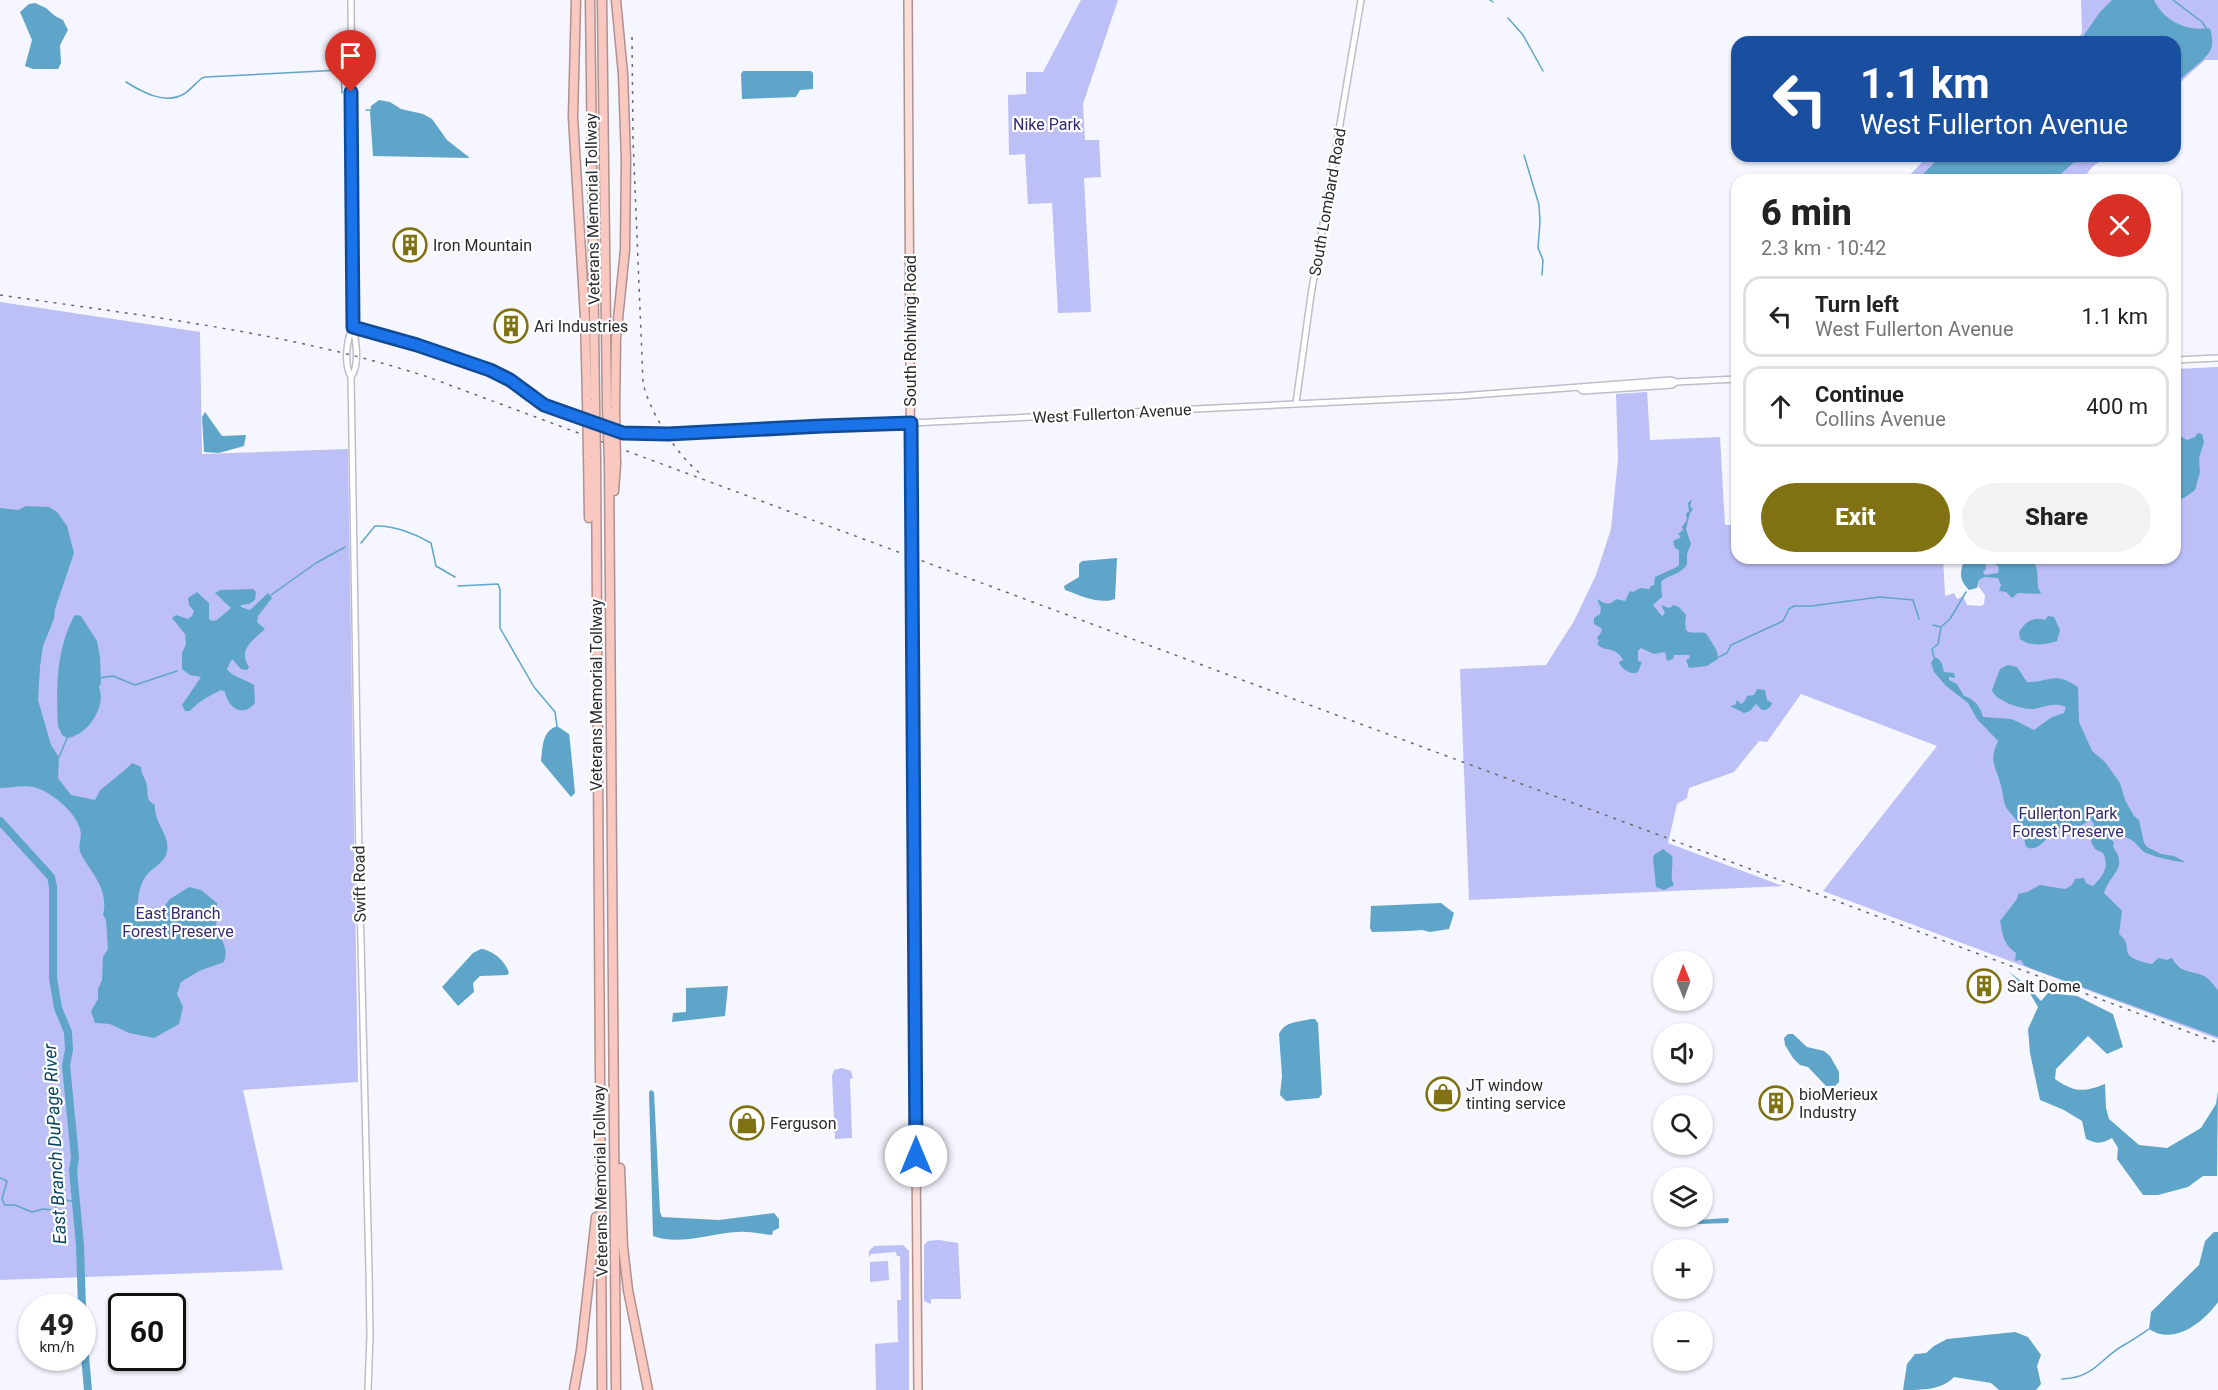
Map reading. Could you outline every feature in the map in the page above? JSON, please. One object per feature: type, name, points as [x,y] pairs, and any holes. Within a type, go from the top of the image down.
[{"type":"highway","points":[[576,0],[573,117],[591,401]]},
{"type":"highway","name":"Veterans Memorial Tollway","points":[[590,0],[591,401],[596,584],[602,1390]]},
{"type":"highway","name":"Veterans Memorial Tollway","points":[[602,0],[612,462],[610,531],[616,1390]]},
{"type":"highway","points":[[611,408],[625,250],[626,160],[623,74],[616,0]]},
{"type":"highway","points":[[614,1090],[628,1290],[648,1390]]},
{"type":"highway","points":[[574,1390],[592,1264],[601,1172]]},
{"type":"main road","name":"South Rohlwing Road","points":[[908,0],[918,1390]]},
{"type":"street","name":"Swift Road","points":[[351,0],[353,327],[348,336],[348,372],[351,377],[370,1336],[368,1390]]},
{"type":"street","name":"South Lombard Road","points":[[1296,404],[1311,295],[1361,0]]},
{"type":"street","name":"West Fullerton Avenue","points":[[353,327],[470,362],[502,375],[544,405],[612,430],[644,435],[1296,404],[1579,388],[1671,380],[1676,382],[1731,379]]},
{"type":"street","points":[[2181,360],[2218,358]]},
{"type":"green space","name":"Nike Park","points":[[1081,0],[1118,0],[1083,104],[1085,140],[1099,140],[1101,177],[1084,178],[1091,312],[1058,313],[1052,203],[1028,204],[1025,154],[1009,155],[1008,95],[1026,94],[1026,72],[1043,72]]},
{"type":"green space","points":[[2081,0],[2218,0],[2218,60],[2205,60],[2181,82],[2181,36],[2080,36],[2082,33]]},
{"type":"green space","points":[[1922,162],[2099,162],[2087,174],[1911,174]]},
{"type":"green space","name":"East Branch Forest Preserve","points":[[0,302],[200,332],[202,454],[348,449],[358,1082],[243,1090],[283,1270],[0,1280]]},
{"type":"green space","name":"Fullerton Park Forest Preserve","points":[[2218,367],[2218,1039],[1823,891],[1937,746],[1801,694],[1767,742],[1759,741],[1734,772],[1689,788],[1687,798],[1677,804],[1668,843],[1783,886],[1469,900],[1460,669],[1546,665],[1574,621],[1596,575],[1611,529],[1618,459],[1616,394],[1647,392],[1650,440],[1720,437],[1725,525],[1731,525],[1731,564],[1943,564],[1945,596],[1954,593],[1957,599],[1963,596],[1967,605],[1981,606],[1984,604],[1985,595],[1978,586],[1985,569],[1984,564],[2181,564],[2181,369]]},
{"type":"green space","points":[[842,1068],[851,1071],[853,1078],[850,1079],[852,1138],[835,1139],[832,1076],[834,1070]]},
{"type":"green space","points":[[928,1241],[958,1243],[961,1299],[931,1299],[931,1304],[924,1301],[924,1245]]},
{"type":"green space","points":[[903,1245],[909,1251],[909,1390],[876,1390],[875,1344],[898,1342],[897,1300],[901,1300],[900,1256],[897,1256],[896,1252],[871,1254],[869,1258],[869,1251],[874,1246]]},
{"type":"green space","points":[[888,1261],[889,1280],[870,1282],[870,1262]]},
{"type":"shaded area","points":[[2112,0],[2154,0],[2163,13],[2176,23],[2211,30],[2211,50],[2181,79],[2181,36],[2083,36],[2100,12]]},
{"type":"shaded area","points":[[35,3],[63,20],[68,30],[60,45],[61,63],[58,69],[33,69],[25,66],[32,40],[20,12],[29,4]]},
{"type":"shaded area","points":[[743,71],[811,71],[813,89],[800,90],[796,97],[742,99],[741,74]]},
{"type":"shaded area","points":[[379,100],[390,102],[401,109],[423,114],[432,119],[447,140],[470,158],[373,156],[370,112],[371,106]]},
{"type":"shaded area","points":[[1935,162],[2076,162],[2061,174],[1923,174]]},
{"type":"shaded area","points":[[205,412],[222,436],[246,435],[244,446],[219,453],[204,452],[202,417]]},
{"type":"shaded area","points":[[2198,433],[2202,434],[2204,442],[2199,458],[2200,472],[2195,490],[2181,499],[2181,437],[2187,440]]},
{"type":"shaded area","points":[[1692,499],[1690,506],[1693,509],[1686,529],[1691,544],[1687,554],[1687,564],[1682,570],[1661,582],[1662,597],[1653,605],[1662,616],[1665,613],[1661,605],[1669,608],[1674,605],[1679,607],[1686,615],[1685,627],[1688,632],[1706,633],[1716,649],[1718,659],[1707,666],[1689,668],[1686,660],[1690,658],[1689,655],[1674,655],[1673,659],[1667,661],[1665,652],[1654,654],[1641,648],[1638,651],[1638,661],[1642,662],[1638,672],[1630,672],[1620,665],[1619,662],[1623,660],[1617,653],[1597,644],[1599,641],[1597,638],[1602,631],[1594,624],[1594,618],[1600,614],[1601,608],[1597,599],[1606,604],[1616,599],[1625,601],[1630,591],[1633,592],[1640,588],[1649,589],[1654,585],[1655,577],[1679,565],[1679,550],[1675,548],[1673,541],[1681,537],[1678,534],[1683,530],[1682,527],[1687,520],[1688,503]]},
{"type":"shaded area","points":[[26,506],[49,507],[57,512],[67,526],[74,553],[55,609],[54,619],[43,646],[40,667],[38,700],[51,745],[59,757],[58,778],[71,795],[95,800],[100,790],[132,763],[141,767],[147,784],[148,798],[155,805],[155,812],[167,842],[167,848],[164,858],[148,873],[142,884],[138,898],[138,913],[142,915],[160,912],[170,899],[189,887],[201,890],[217,903],[216,933],[224,946],[226,954],[224,962],[199,971],[181,982],[177,994],[183,1007],[179,1024],[154,1038],[129,1033],[110,1024],[95,1023],[91,1011],[98,999],[103,957],[108,949],[106,920],[103,915],[102,890],[80,852],[81,833],[77,822],[68,809],[47,792],[25,786],[0,788],[0,508],[18,510]]},
{"type":"shaded area","points":[[1117,558],[1115,599],[1096,600],[1065,590],[1064,586],[1079,577],[1079,564],[1082,561]]},
{"type":"shaded area","points":[[1963,564],[1986,564],[1986,569],[1983,572],[1985,575],[1998,573],[1999,567],[1995,564],[2035,564],[2041,594],[2018,593],[2012,598],[2006,592],[1999,591],[2001,585],[1998,578],[1984,577],[1979,580],[1977,588],[1969,590],[1963,582]]},
{"type":"shaded area","points":[[253,589],[256,592],[255,600],[241,607],[250,610],[268,593],[272,598],[258,616],[257,622],[265,629],[248,645],[245,655],[249,667],[247,670],[241,669],[232,659],[227,669],[235,676],[254,685],[255,703],[246,710],[237,709],[229,703],[225,692],[221,690],[190,711],[185,711],[182,705],[201,677],[190,675],[182,669],[182,653],[186,644],[185,634],[172,618],[176,615],[188,619],[192,616],[194,611],[189,605],[188,598],[197,592],[209,603],[209,619],[217,620],[231,608],[215,593],[220,590]]},
{"type":"shaded area","points":[[74,616],[81,616],[97,641],[100,657],[101,695],[94,719],[82,732],[67,738],[62,735],[58,726],[58,670],[68,629]]},
{"type":"shaded area","points":[[2048,616],[2054,617],[2060,630],[2057,641],[2038,644],[2020,639],[2019,632],[2024,625],[2034,619],[2045,620]]},
{"type":"shaded area","points":[[1935,657],[1941,662],[1944,672],[1954,673],[1955,678],[1949,677],[1949,680],[1957,684],[1964,696],[1976,704],[1983,717],[2012,719],[2034,730],[2052,717],[2064,713],[2066,707],[2054,705],[2029,709],[1998,698],[1992,690],[2000,669],[2008,665],[2017,667],[2027,682],[2058,678],[2078,687],[2079,722],[2092,751],[2105,762],[2120,783],[2125,800],[2134,816],[2139,820],[2144,843],[2161,854],[2174,856],[2185,862],[2151,855],[2116,832],[2111,834],[2110,839],[2114,842],[2113,847],[2119,860],[2119,866],[2104,893],[2122,911],[2119,934],[2125,940],[2129,955],[2133,958],[2152,964],[2158,958],[2167,960],[2172,958],[2179,967],[2204,976],[2210,981],[2218,990],[2218,1037],[2030,968],[2021,960],[2015,961],[2016,953],[2006,943],[2000,921],[2017,899],[2018,894],[2040,885],[2065,889],[2072,885],[2075,879],[2084,878],[2086,883],[2093,886],[2100,879],[2106,867],[2105,858],[2091,842],[2095,831],[2091,820],[2074,829],[2060,828],[2038,846],[2026,847],[2024,838],[2019,834],[2019,825],[2005,805],[1993,758],[1998,741],[1977,719],[1968,703],[1946,686],[1934,672],[1931,663]]},
{"type":"shaded area","points":[[1757,689],[1765,690],[1767,700],[1772,703],[1766,710],[1762,710],[1756,704],[1750,711],[1744,713],[1730,706],[1735,705],[1737,700],[1741,704],[1747,696],[1754,695]]},
{"type":"shaded area","points":[[557,726],[569,734],[575,793],[571,797],[541,761],[546,735]]},
{"type":"shaded area","points":[[1663,849],[1672,856],[1674,885],[1664,890],[1656,887],[1653,858]]},
{"type":"shaded area","points":[[1441,903],[1454,913],[1449,929],[1430,932],[1422,930],[1372,932],[1370,928],[1371,906]]},
{"type":"shaded area","points":[[481,949],[498,957],[509,973],[480,976],[473,983],[474,992],[458,1006],[442,987],[473,953]]},
{"type":"shaded area","points":[[2008,971],[2041,1001],[2048,993],[2077,996],[2113,1014],[2123,1047],[2107,1054],[2088,1036],[2056,1069],[2055,1079],[2068,1087],[2080,1090],[2105,1084],[2109,1119],[2139,1145],[2167,1148],[2201,1128],[2216,1104],[2218,1091],[2217,1176],[2203,1176],[2188,1187],[2158,1195],[2143,1195],[2117,1159],[2118,1148],[2112,1138],[2099,1143],[2086,1139],[2082,1121],[2040,1100],[2030,1053],[2028,1029],[2038,1007],[2028,990]]},
{"type":"shaded area","points":[[728,986],[725,1016],[672,1022],[673,1013],[686,1012],[686,988]]},
{"type":"shaded area","points":[[1315,1019],[1318,1023],[1322,1094],[1319,1098],[1286,1101],[1280,1095],[1282,1076],[1279,1034],[1289,1024]]},
{"type":"shaded area","points":[[1788,1034],[1793,1034],[1807,1047],[1824,1051],[1830,1056],[1839,1072],[1839,1082],[1835,1086],[1826,1086],[1808,1067],[1800,1065],[1793,1058],[1785,1045],[1784,1038]]},
{"type":"shaded area","points":[[651,1090],[654,1092],[662,1217],[719,1220],[774,1213],[779,1219],[779,1228],[773,1231],[772,1235],[738,1232],[674,1240],[653,1236],[649,1092]]},
{"type":"shaded area","points":[[1713,1219],[1729,1219],[1728,1223],[1713,1224]]},
{"type":"shaded area","points":[[2214,1232],[2218,1232],[2218,1302],[2197,1324],[2178,1333],[2159,1334],[2149,1329],[2151,1312],[2199,1265],[2205,1241]]},
{"type":"shaded area","points":[[2015,1332],[2028,1337],[2041,1355],[2037,1366],[2041,1384],[2036,1390],[1999,1390],[1991,1383],[1954,1377],[1938,1387],[1903,1390],[1907,1364],[1915,1354],[1926,1353],[1947,1339]]},
{"type":"waterway","points":[[2173,0],[2202,22],[2206,28]]},
{"type":"waterway","points":[[1508,18],[1523,35],[1543,71]]},
{"type":"waterway","points":[[126,82],[154,96],[169,98],[184,94],[206,77],[341,70],[342,93]]},
{"type":"waterway","points":[[1524,155],[1539,205],[1538,248],[1543,260],[1542,275]]},
{"type":"waterway","points":[[361,543],[375,526],[389,527],[418,536],[431,543],[436,566],[455,577]]},
{"type":"waterway","points":[[271,595],[316,563],[345,547]]},
{"type":"waterway","points":[[458,586],[498,584],[500,628],[534,687],[555,712],[557,726]]},
{"type":"waterway","points":[[1934,658],[1932,649],[1938,644],[1941,627],[1950,619],[1966,592]]},
{"type":"waterway","points":[[1719,657],[1727,653],[1731,645],[1783,621],[1789,609],[1794,606],[1880,597],[1913,600],[1919,619]]},
{"type":"waterway","points":[[1933,625],[1941,627]]},
{"type":"waterway","points":[[98,678],[113,676],[135,685],[177,671]]},
{"type":"waterway","points":[[59,757],[68,736]]},
{"type":"waterway","name":"East Branch DuPage River","points":[[0,821],[51,877],[53,887],[53,978],[58,1008],[68,1032],[69,1050],[66,1065],[75,1158],[73,1170],[82,1293]]},
{"type":"waterway","points":[[0,1178],[7,1181],[2,1199],[5,1205],[15,1205],[32,1212],[43,1209],[54,1210],[61,1199],[75,1202]]},
{"type":"waterway","points":[[2062,1379],[2073,1378],[2090,1371],[2116,1350],[2149,1329]]},
{"type":"waterway","name":"East Branch DuPage River","points":[[86,1371],[88,1390]]},
{"type":"railway","points":[[632,37],[633,139],[643,382],[651,406],[665,432],[683,456],[701,474]]},
{"type":"railway","points":[[0,295],[162,318],[269,337],[376,361],[428,377],[2218,1043]]},
{"type":"place","name":"Iron Mountain","points":[[410,245]]},
{"type":"place","name":"Ari Industries","points":[[511,326]]},
{"type":"place","name":"Salt Dome","points":[[1984,986]]},
{"type":"place","name":"JT window tinting service","points":[[1443,1094]]},
{"type":"place","name":"bioMerieux Industry","points":[[1776,1103]]},
{"type":"place","name":"Ferguson","points":[[747,1123]]},
{"type":"route","points":[[351,92],[353,327],[470,362],[502,375],[544,405],[633,435],[911,423],[916,1156]]}]
